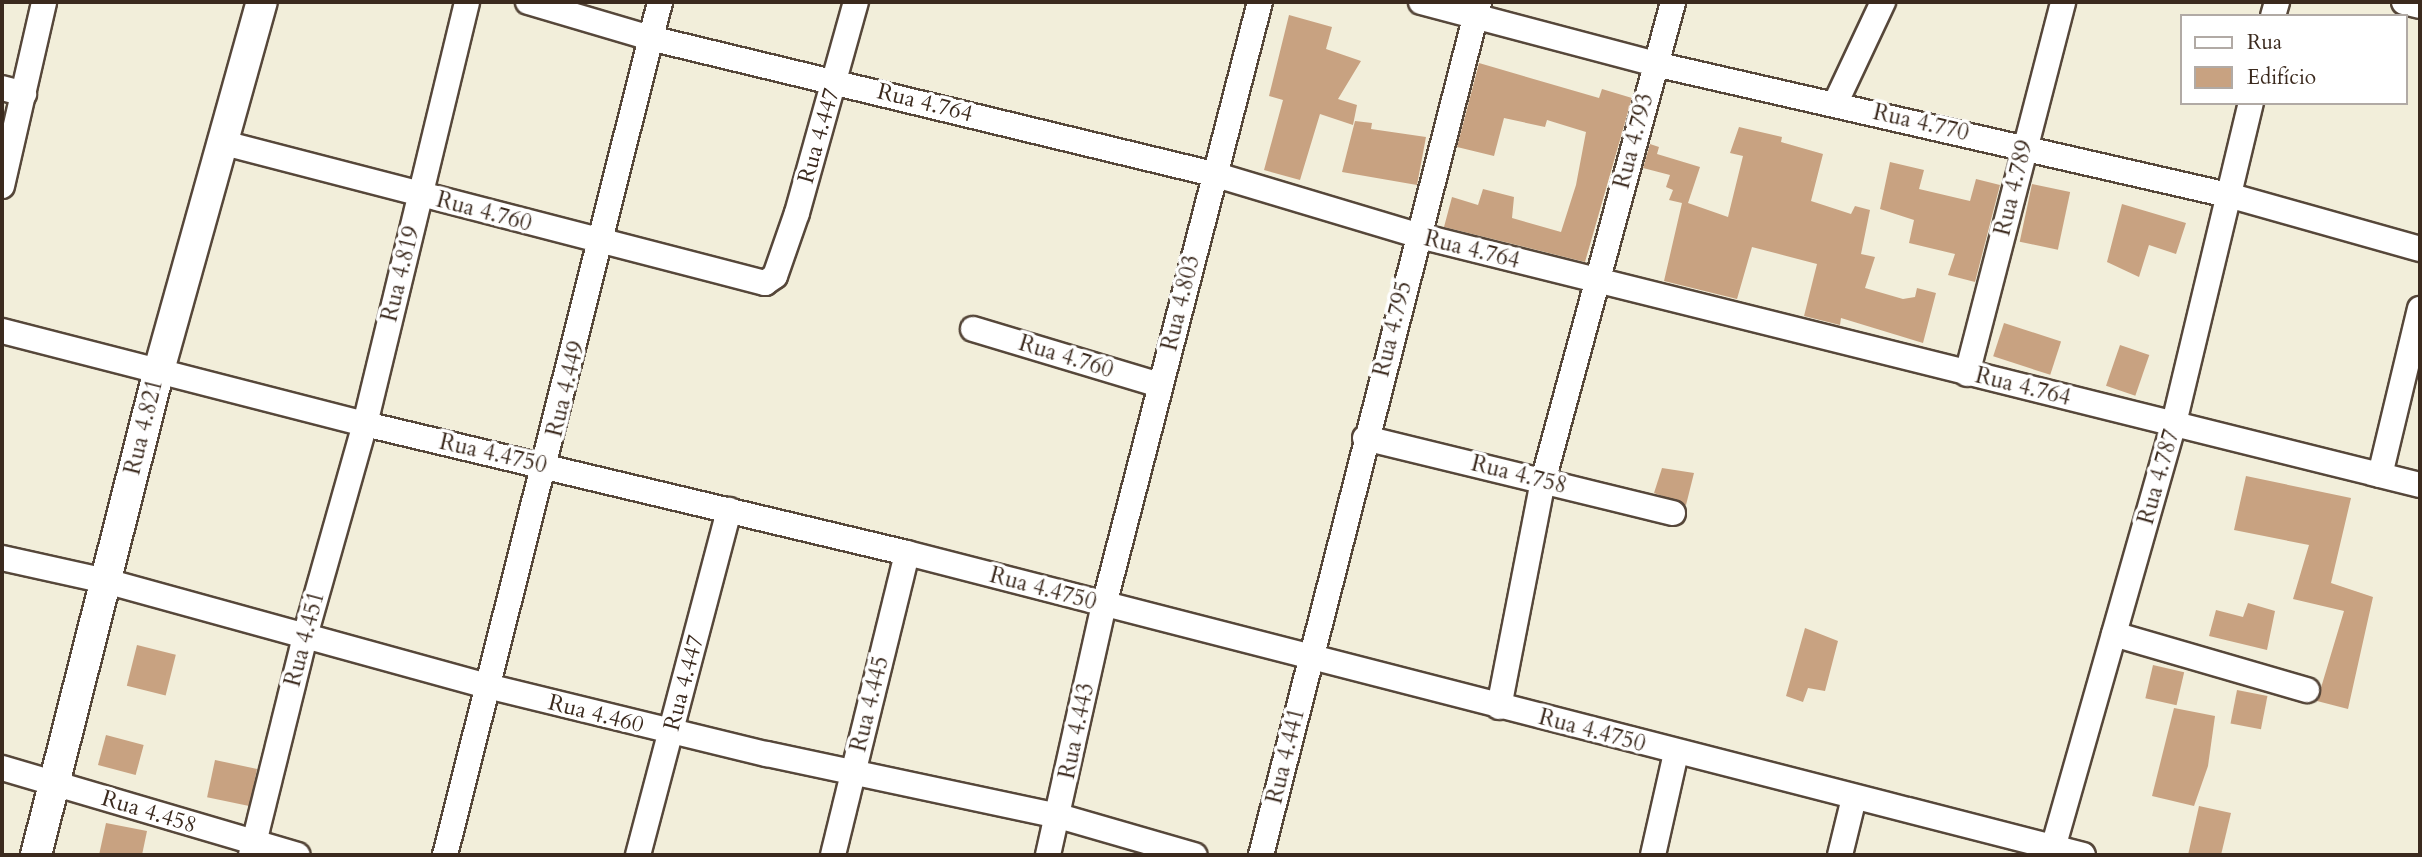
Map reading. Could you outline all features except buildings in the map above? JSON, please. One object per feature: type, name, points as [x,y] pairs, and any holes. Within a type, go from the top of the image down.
[{"type":"street","points":[[2,186],[13,91],[44,2]]},
{"type":"street","name":"Rua 4.821","points":[[36,855],[159,370],[225,143],[262,2]]},
{"type":"street","name":"Rua 4.819","points":[[365,424],[467,2]]},
{"type":"street","name":"Rua 4.764","points":[[528,2],[650,38],[835,80],[1213,174],[1416,235],[1596,281],[2420,485]]},
{"type":"street","name":"Rua 4.449","points":[[445,855],[547,467],[660,2]]},
{"type":"street","name":"Rua 4.447","points":[[745,277],[765,283],[775,276],[856,2]]},
{"type":"street","name":"Rua 4.803","points":[[1104,605],[1213,174],[1260,2]]},
{"type":"street","name":"Rua 4.770","points":[[1421,2],[1478,9],[1655,64],[2228,195],[2420,249]]},
{"type":"street","name":"Rua 4.793","points":[[1499,707],[1543,481],[1673,2]]},
{"type":"street","points":[[1835,104],[1883,2]]},
{"type":"street","name":"Rua 4.789","points":[[1968,374],[2063,2]]},
{"type":"street","points":[[2404,2],[2420,6]]},
{"type":"street","name":"Rua 4.795","points":[[1311,658],[1416,235],[1478,9]]},
{"type":"street","name":"Rua 4.787","points":[[2052,851],[2174,424],[2250,105]]},
{"type":"street","name":"Rua 4.760","points":[[225,143],[602,244],[745,277]]},
{"type":"street","points":[[2379,475],[2420,309]]},
{"type":"street","name":"Rua 4.760","points":[[973,329],[1160,385]]},
{"type":"street","name":"Rua 4.4750","points":[[2,331],[365,424],[907,553],[2052,851],[2083,855]]},
{"type":"street","name":"Rua 4.451","points":[[253,850],[305,636],[365,424]]},
{"type":"street","name":"Rua 4.758","points":[[1366,438],[1673,513]]},
{"type":"street","name":"Rua 4.447","points":[[638,855],[729,510]]},
{"type":"street","name":"Rua 4.445","points":[[833,855],[907,553]]},
{"type":"street","name":"Rua 4.460","points":[[2,558],[106,582],[487,687],[853,774],[1059,816],[1194,855]]},
{"type":"street","name":"Rua 4.443","points":[[1048,855],[1059,816],[1104,605]]},
{"type":"street","points":[[2114,634],[2306,690]]},
{"type":"street","name":"Rua 4.441","points":[[1261,855],[1311,658]]},
{"type":"street","points":[[1653,855],[1676,753]]},
{"type":"street","name":"Rua 4.458","points":[[2,768],[56,783],[253,850],[297,855]]},
{"type":"street","points":[[1840,855],[1854,798]]}]
